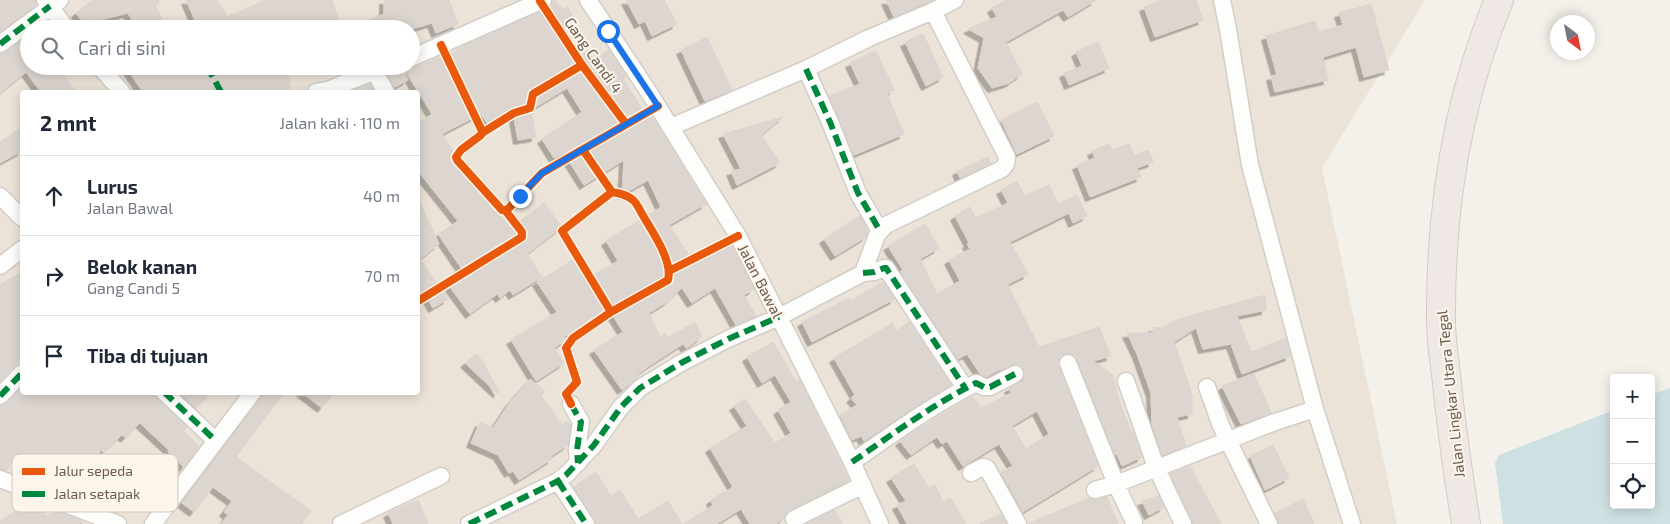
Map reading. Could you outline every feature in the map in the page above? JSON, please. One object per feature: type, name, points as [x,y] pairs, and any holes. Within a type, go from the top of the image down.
[{"type":"highway","name":"Jalan Lingkar Utara Tegal","points":[[1466,524],[1440,323],[1444,231],[1454,158],[1469,88],[1487,28],[1499,0]]},
{"type":"street","points":[[420,54],[543,0]]},
{"type":"street","name":"Jalan Bawal","points":[[588,0],[679,124],[782,323],[863,454],[863,485],[880,524]]},
{"type":"street","points":[[679,124],[806,69],[869,38],[955,0]]},
{"type":"street","points":[[1222,0],[1250,165],[1315,409],[1352,524]]},
{"type":"street","points":[[30,20],[52,2],[62,20]]},
{"type":"street","points":[[863,273],[880,231],[886,225],[1002,169],[1006,164],[1007,157],[933,11]]},
{"type":"street","points":[[0,44],[20,28]]},
{"type":"street","points":[[806,69],[830,122],[858,193],[880,231]]},
{"type":"street","points":[[107,75],[120,90]]},
{"type":"street","points":[[328,90],[365,75]]},
{"type":"street","points":[[382,75],[385,90]]},
{"type":"street","points":[[0,196],[20,216]]},
{"type":"street","points":[[0,266],[20,251]]},
{"type":"street","points":[[469,524],[558,481],[577,458],[594,445],[621,407],[640,388],[681,363],[728,339],[782,323],[863,273],[874,272],[884,268],[888,271],[964,388]]},
{"type":"street","points":[[1068,363],[1116,484],[1134,522]]},
{"type":"street","points":[[863,454],[912,420],[964,388],[976,382],[984,387],[990,387],[1015,374]]},
{"type":"street","points":[[0,396],[20,375]]},
{"type":"street","points":[[1126,381],[1156,467],[1183,524]]},
{"type":"street","points":[[1207,387],[1216,416],[1269,524]]},
{"type":"street","points":[[167,395],[216,441]]},
{"type":"street","points":[[178,491],[251,395]]},
{"type":"street","points":[[571,404],[581,422],[577,458]]},
{"type":"street","points":[[1095,490],[1116,484],[1275,422],[1315,409]]},
{"type":"street","points":[[971,473],[983,467],[987,468],[1018,524]]},
{"type":"street","points":[[341,524],[441,476]]},
{"type":"street","points":[[0,479],[12,484]]},
{"type":"street","points":[[558,481],[586,524]]},
{"type":"street","points":[[794,519],[863,485]]},
{"type":"street","points":[[84,512],[110,522]]},
{"type":"street","points":[[153,524],[162,512]]},
{"type":"shaded area","points":[[0,0],[1425,0],[1322,168],[1397,524],[0,524]]},
{"type":"shaded area","points":[[1670,388],[1670,524],[1503,524],[1495,463],[1499,455],[1610,412],[1610,509],[1655,509],[1655,394]]},
{"type":"building","points":[[0,0],[35,0],[36,5],[0,32]]},
{"type":"building","points":[[93,0],[158,0],[159,4],[155,5],[162,20],[132,20],[128,13],[100,20],[81,20],[76,13]]},
{"type":"building","points":[[186,0],[217,0],[227,17],[266,0],[332,0],[339,20],[195,20]]},
{"type":"building","points":[[384,0],[449,0],[458,24],[436,33],[432,23],[420,27],[420,20],[370,20],[384,14]]},
{"type":"building","points":[[555,0],[563,10],[568,7],[574,19],[555,34],[573,60],[588,51],[594,60],[609,50],[626,76],[623,78],[647,117],[651,115],[706,204],[669,225],[693,261],[729,242],[754,289],[744,295],[756,316],[736,325],[715,288],[692,303],[682,288],[667,302],[649,313],[660,337],[665,334],[668,338],[695,322],[702,337],[686,348],[683,344],[652,364],[638,374],[639,376],[622,390],[594,350],[623,332],[610,311],[587,325],[585,323],[564,337],[566,340],[554,348],[564,363],[536,381],[511,340],[557,312],[537,282],[576,258],[589,278],[618,261],[606,241],[661,207],[648,180],[622,195],[624,160],[584,185],[564,153],[554,158],[542,139],[582,112],[567,88],[531,110],[536,137],[518,140],[513,112],[489,125],[480,114],[442,134],[453,151],[449,153],[468,179],[492,204],[511,228],[544,203],[562,227],[527,254],[542,277],[513,295],[510,290],[500,298],[497,294],[470,314],[450,287],[466,275],[438,234],[458,221],[420,174],[420,122],[432,114],[420,95],[420,90],[417,90],[408,75],[420,75],[420,66],[442,56],[443,58],[467,44],[547,9]]},
{"type":"building","points":[[626,0],[664,0],[677,24],[652,36],[645,21],[639,24]]},
{"type":"building","points":[[886,0],[933,0],[894,17]]},
{"type":"building","points":[[1006,0],[1096,0],[1068,17],[1063,10],[1006,42],[1022,74],[1009,83],[992,88],[978,68],[984,38],[968,29],[997,17],[992,8]]},
{"type":"building","points":[[1163,0],[1196,0],[1203,20],[1155,37],[1144,7]]},
{"type":"building","points":[[1371,4],[1389,70],[1364,77],[1356,47],[1323,57],[1328,80],[1275,92],[1271,76],[1277,75],[1266,36],[1315,21],[1318,32],[1343,25],[1339,13]]},
{"type":"building","points":[[923,34],[943,77],[926,86],[905,42]]},
{"type":"building","points":[[707,37],[732,90],[705,101],[681,50]]},
{"type":"building","points":[[20,42],[20,75],[22,75],[0,93],[0,54]]},
{"type":"building","points":[[1098,42],[1109,68],[1069,85],[1064,73],[1082,66],[1076,52]]},
{"type":"building","points":[[876,51],[894,90],[887,94],[904,134],[854,155],[829,96],[860,84],[850,63]]},
{"type":"building","points":[[28,75],[64,75],[75,90],[40,90]]},
{"type":"building","points":[[131,75],[287,75],[291,88],[282,90],[142,90]]},
{"type":"building","points":[[406,75],[408,80],[395,87],[388,76]]},
{"type":"building","points":[[370,84],[374,90],[354,90]]},
{"type":"building","points":[[1037,102],[1054,136],[1017,154],[1001,120]]},
{"type":"building","points":[[783,117],[761,135],[780,163],[737,185],[731,171],[741,169],[723,134]]},
{"type":"building","points":[[20,128],[20,152],[0,163],[0,142]]},
{"type":"building","points":[[1109,144],[1112,150],[1129,144],[1134,156],[1148,150],[1153,162],[1137,168],[1141,177],[1090,197],[1077,165],[1095,158],[1092,151]]},
{"type":"building","points":[[988,157],[990,164],[960,178],[957,171]]},
{"type":"building","points":[[1017,181],[1025,196],[1049,185],[1058,204],[1077,195],[1087,216],[1073,223],[1069,213],[1010,242],[1028,274],[1008,284],[1039,347],[1099,327],[1111,356],[1093,361],[1112,374],[1119,400],[1142,457],[1122,466],[1117,454],[1115,455],[1077,359],[1070,353],[1064,354],[1058,361],[1059,367],[1098,466],[1023,512],[1001,472],[1013,466],[999,444],[963,466],[947,441],[942,444],[937,437],[911,455],[900,441],[972,396],[981,408],[1011,393],[1009,388],[1024,379],[1025,374],[1021,366],[1015,364],[986,377],[981,375],[967,354],[958,359],[900,272],[903,270],[888,246],[925,224],[939,248],[920,259],[937,294],[960,281],[949,260],[970,249],[967,244],[969,243],[955,216],[970,207],[976,218],[1008,203],[1001,190]],"holes":[[[1037,411],[1049,434],[1026,449],[1012,426]]]},
{"type":"building","points":[[420,202],[439,244],[420,259]]},
{"type":"building","points":[[860,216],[868,231],[866,237],[835,256],[824,239]]},
{"type":"building","points":[[420,259],[448,299],[433,308],[424,292],[420,295]]},
{"type":"building","points":[[20,273],[20,359],[0,382],[0,285]]},
{"type":"building","points":[[883,282],[895,299],[812,342],[802,322],[849,298],[850,301]]},
{"type":"building","points":[[1265,295],[1266,310],[1237,316],[1251,352],[1286,338],[1290,356],[1242,374],[1231,344],[1203,349],[1196,328],[1174,342],[1192,394],[1192,414],[1177,417],[1186,446],[1162,455],[1152,424],[1151,393],[1127,333],[1154,333],[1153,327],[1163,328],[1176,320]]},
{"type":"building","points":[[909,322],[951,385],[864,441],[861,436],[852,440],[840,415],[857,405],[851,398],[855,395],[834,358],[893,323],[896,331]]},
{"type":"building","points":[[773,342],[796,382],[800,380],[849,481],[790,510],[776,524],[750,524],[741,509],[717,524],[684,524],[713,505],[711,500],[733,487],[710,448],[747,426],[734,406],[745,399],[775,443],[791,433],[778,410],[791,402],[775,375],[762,383],[747,357]]},
{"type":"building","points":[[477,354],[499,392],[497,393],[465,363]]},
{"type":"building","points":[[1254,374],[1271,413],[1241,424],[1222,386]]},
{"type":"building","points":[[530,379],[545,391],[541,396],[562,425],[567,421],[571,425],[568,445],[551,456],[552,459],[519,480],[513,471],[509,473],[498,455],[471,443],[480,422],[493,428],[510,402]]},
{"type":"building","points":[[20,389],[20,395],[155,395],[157,399],[187,427],[183,431],[199,446],[184,467],[178,461],[178,454],[170,454],[168,452],[169,450],[140,423],[125,438],[122,435],[98,454],[12,454],[12,461],[7,471],[0,469],[0,406],[7,403]]},
{"type":"building","points":[[182,395],[208,395],[196,408]]},
{"type":"building","points":[[262,395],[282,395],[236,457],[311,511],[302,524],[221,524],[228,515],[224,512],[232,501],[213,487],[194,512],[182,503]]},
{"type":"building","points":[[305,395],[332,395],[322,408]]},
{"type":"building","points":[[1273,445],[1289,478],[1265,490],[1250,456]]},
{"type":"building","points":[[914,464],[929,488],[935,485],[943,502],[950,498],[966,524],[907,524],[897,505],[906,501],[891,478]]},
{"type":"building","points":[[1190,466],[1221,524],[1193,524],[1170,474]]},
{"type":"building","points":[[596,472],[611,496],[620,490],[638,519],[668,501],[682,524],[596,524],[574,487]]},
{"type":"building","points":[[1159,496],[1164,507],[1149,515],[1142,501]]},
{"type":"building","points":[[1107,497],[1118,524],[1028,524],[1089,498],[1097,500]]},
{"type":"building","points":[[1303,499],[1314,524],[1279,524],[1275,513]]},
{"type":"building","points":[[418,500],[428,524],[393,524],[388,513]]},
{"type":"building","points":[[834,510],[843,524],[806,524]]},
{"type":"building","points":[[14,512],[43,512],[47,516],[58,512],[84,524],[0,524],[0,522]]},
{"type":"building","points":[[1001,514],[1007,524],[980,524]]},
{"type":"marked path","points":[[32,20],[50,6]]},
{"type":"marked path","points":[[0,44],[20,29]]},
{"type":"marked path","points":[[806,69],[830,122],[858,193],[880,231]]},
{"type":"marked path","points":[[212,75],[220,90]]},
{"type":"marked path","points":[[863,273],[886,268],[965,388]]},
{"type":"marked path","points":[[469,524],[558,481],[566,475],[594,445],[621,407],[640,388],[681,363],[728,339],[779,317]]},
{"type":"marked path","points":[[852,462],[913,420],[976,383],[984,387],[990,387],[1015,374]]},
{"type":"marked path","points":[[0,396],[20,375]]},
{"type":"marked path","points":[[167,395],[216,441]]},
{"type":"marked path","points":[[571,404],[581,422],[577,450],[578,463]]},
{"type":"marked path","points":[[558,481],[586,524]]},
{"type":"cycle path","name":"Gang Candi 4","points":[[540,1],[582,65],[626,124]]},
{"type":"cycle path","points":[[441,45],[482,131],[481,135],[461,150],[456,157],[457,160],[502,210],[507,210],[542,173],[658,106]]},
{"type":"cycle path","name":"Gang Candi 4","points":[[482,133],[514,113],[530,108],[533,94],[582,65]]},
{"type":"cycle path","points":[[583,150],[612,192],[562,231],[611,312]]},
{"type":"cycle path","points":[[571,404],[566,394],[577,382],[566,348],[573,338],[611,312],[668,280],[669,272],[665,255],[637,205],[629,197],[612,192]]},
{"type":"cycle path","points":[[420,300],[522,237],[522,232],[505,210]]},
{"type":"cycle path","points":[[669,271],[738,236]]},
{"type":"route","points":[[520,196],[542,173],[658,106],[608,31]]}]
